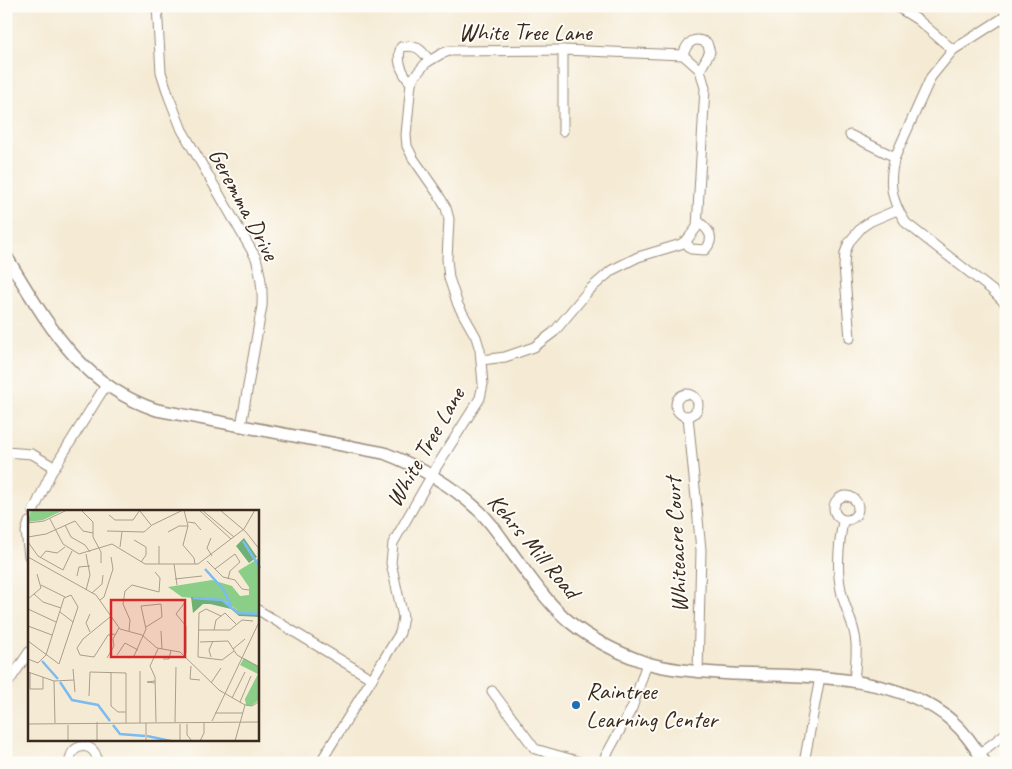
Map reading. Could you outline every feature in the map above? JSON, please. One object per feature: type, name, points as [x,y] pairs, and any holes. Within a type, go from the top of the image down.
[{"type":"street","name":"Geremma Drive","points":[[157,6],[161,72],[169,96],[188,144],[256,258],[261,273],[262,306],[241,426]]},
{"type":"street","points":[[896,6],[918,20],[953,50]]},
{"type":"street","points":[[1006,16],[953,50],[931,76],[896,157],[890,182],[897,210],[906,223],[992,290],[1006,304]]},
{"type":"street","points":[[482,360],[505,357],[534,347],[554,332],[589,290],[612,270],[638,257],[684,241],[697,227],[705,88],[700,70],[683,55],[686,46],[692,41],[701,40],[707,43],[710,52],[700,70]]},
{"type":"street","name":"White Tree Lane","points":[[411,83],[404,76],[400,66],[398,55],[402,48],[410,46],[420,49],[430,60]]},
{"type":"street","points":[[562,131],[563,50]]},
{"type":"street","name":"White Tree Lane","points":[[320,763],[395,643],[402,626],[403,617],[391,563],[393,543],[432,475],[480,398],[483,384],[482,360],[476,338],[458,305],[449,278],[447,259],[449,219],[446,208],[407,146],[406,135],[411,83],[414,77],[430,60],[449,51],[563,50],[683,55]]},
{"type":"street","points":[[850,135],[896,157]]},
{"type":"street","points":[[850,338],[844,253],[849,242],[862,227],[897,210]]},
{"type":"street","points":[[684,241],[691,249],[705,250],[709,246],[711,239],[709,232],[698,221]]},
{"type":"street","name":"Kehrs Mill Road","points":[[6,256],[52,328],[75,358],[106,385],[122,396],[157,410],[384,453],[402,459],[432,475],[478,509],[538,588],[571,623],[608,647],[647,663],[698,672],[820,677],[884,688],[910,697],[937,710],[966,735],[982,759]]},
{"type":"street","points":[[34,510],[54,467],[106,385]]},
{"type":"street","name":"Whiteacre Court","points":[[688,416],[701,550],[698,672]]},
{"type":"street","points":[[6,452],[32,454],[54,467]]},
{"type":"street","points":[[843,521],[839,542],[839,575],[840,589],[854,627],[856,642],[854,682]]},
{"type":"street","points":[[28,525],[26,532],[28,548]]},
{"type":"street","points":[[259,611],[372,679]]},
{"type":"street","points":[[6,686],[28,653]]},
{"type":"street","points":[[602,763],[632,708],[647,663]]},
{"type":"street","points":[[804,763],[820,677]]},
{"type":"street","points":[[492,691],[535,749],[584,763]]},
{"type":"street","points":[[982,759],[1006,732]]},
{"type":"street","points":[[70,763],[70,755],[82,743],[96,754],[97,763]]},
{"type":"place","name":"Raintree Learning Center","points":[[576,705]]}]
